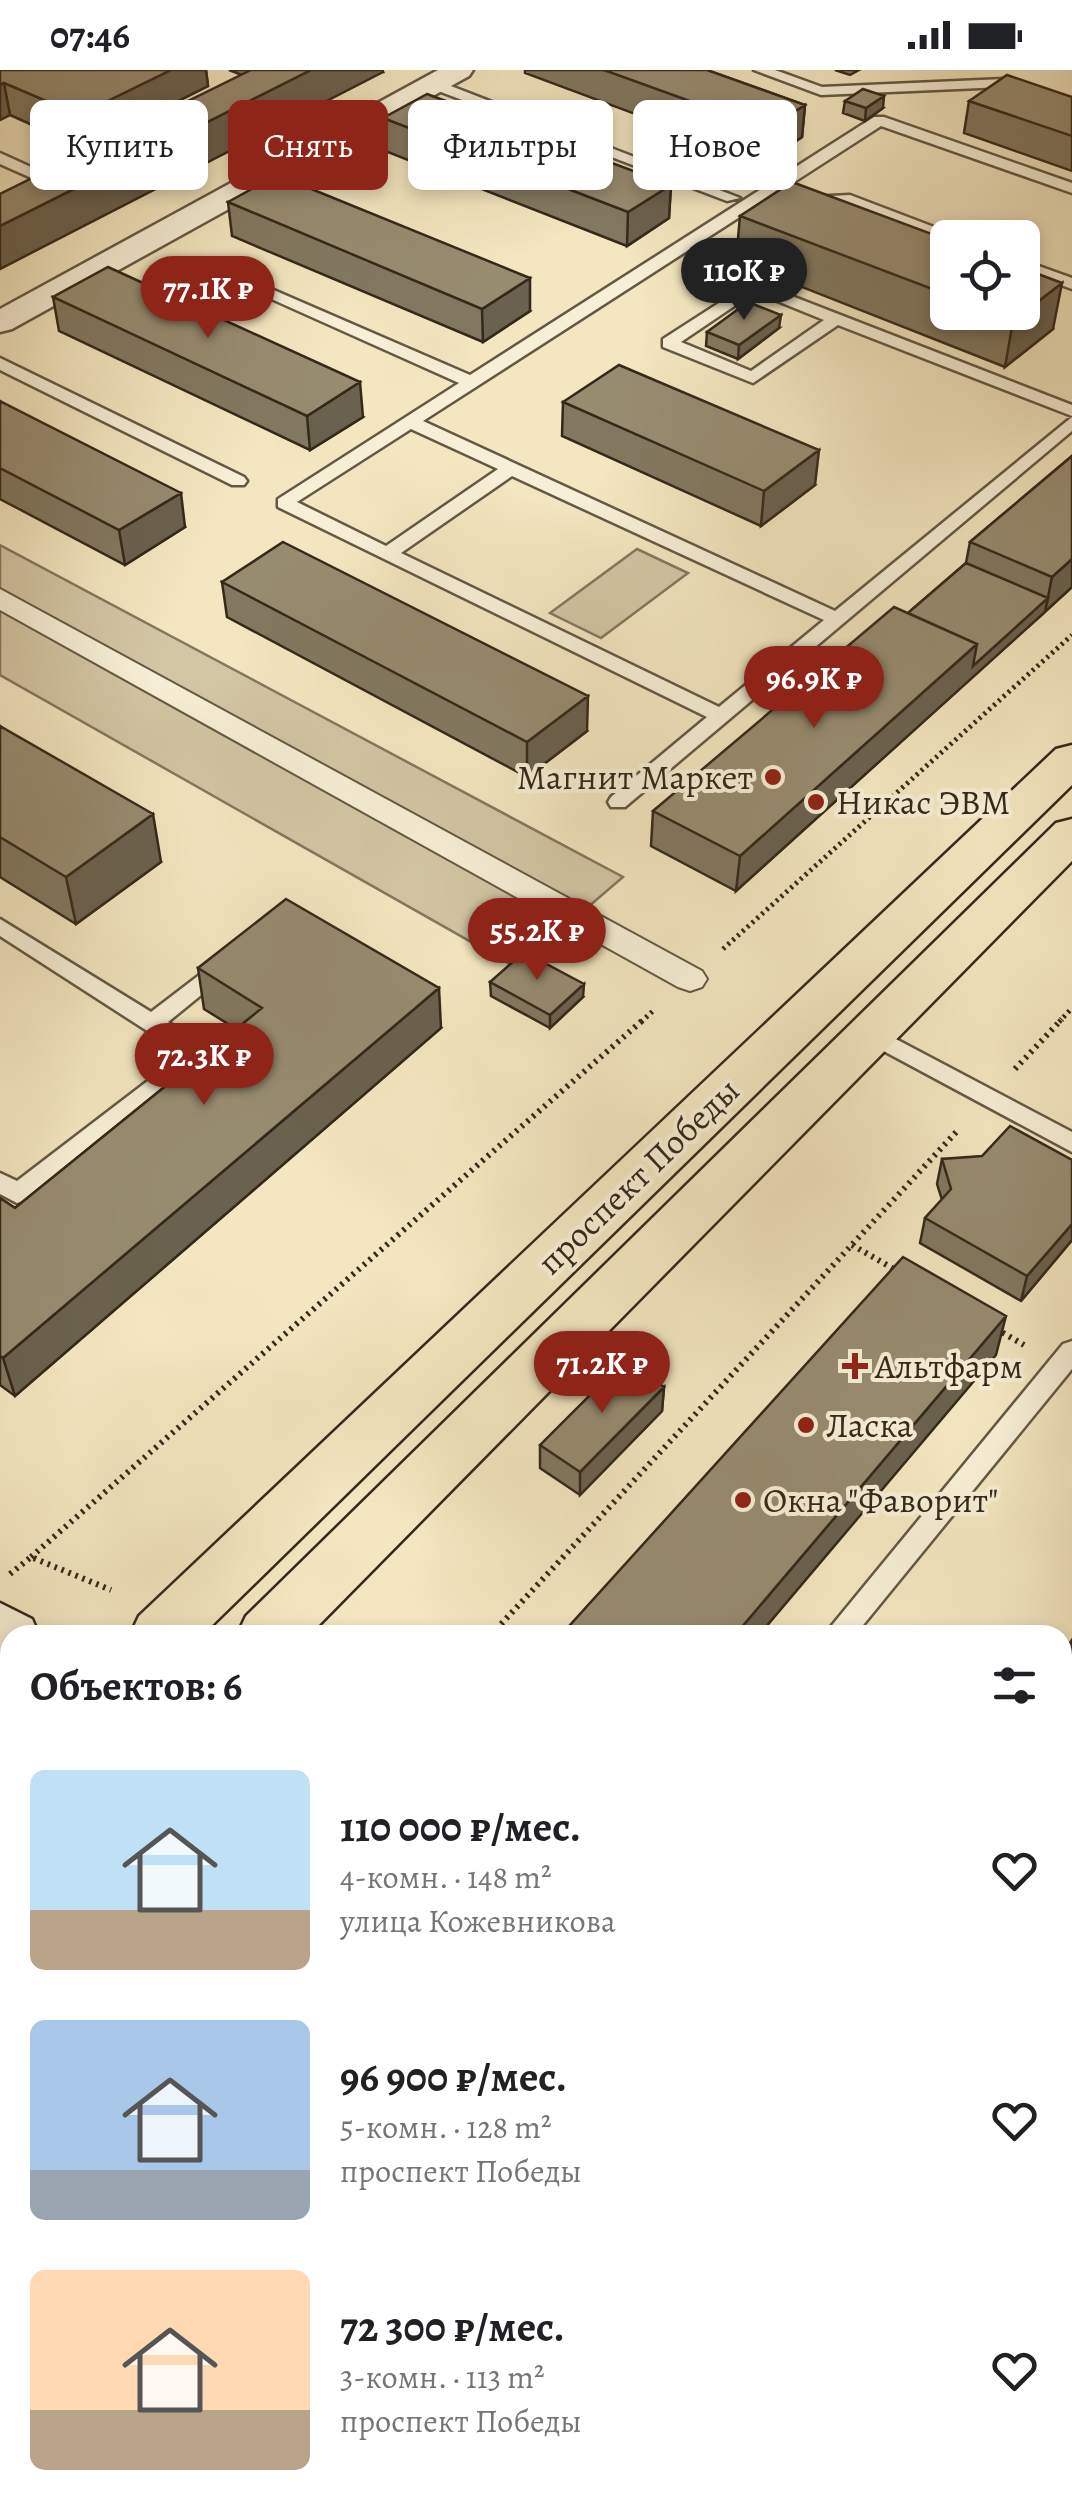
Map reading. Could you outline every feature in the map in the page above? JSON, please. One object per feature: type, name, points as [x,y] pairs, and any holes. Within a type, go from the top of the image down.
[{"type":"main road","name":"проспект Победы","points":[[171,1625],[1072,758]]},
{"type":"main road","name":"проспект Победы","points":[[278,1625],[1072,834]]},
{"type":"street","points":[[0,322],[446,77]]},
{"type":"street","points":[[0,598],[690,979]]},
{"type":"lane","points":[[760,70],[821,92],[1004,82],[1072,104]]},
{"type":"lane","points":[[446,77],[739,201],[850,200],[930,231]]},
{"type":"lane","points":[[720,716],[284,503],[472,382],[739,201],[879,120],[1072,188]]},
{"type":"lane","points":[[0,158],[30,176]]},
{"type":"lane","points":[[1040,272],[1072,284]]},
{"type":"lane","points":[[226,276],[472,382]]},
{"type":"lane","points":[[836,318],[753,378],[669,343],[753,286],[836,318],[1072,411]]},
{"type":"lane","points":[[0,362],[238,481]]},
{"type":"lane","points":[[410,422],[837,619]]},
{"type":"lane","points":[[618,802],[1072,422]]},
{"type":"lane","points":[[387,554],[511,468]]},
{"type":"lane","points":[[0,926],[199,1053],[17,1194],[0,1182]]},
{"type":"lane","points":[[152,1024],[246,950]]},
{"type":"lane","points":[[874,1035],[1072,1143]]},
{"type":"lane","points":[[846,1625],[1066,1359]]},
{"type":"path","points":[[5,1602],[31,1557],[690,979],[1072,635]]},
{"type":"path","points":[[500,1625],[1072,1008]]},
{"type":"path","points":[[852,1245],[916,1282]]},
{"type":"path","points":[[980,1320],[1066,1359]]},
{"type":"path","points":[[31,1557],[112,1590]]},
{"type":"shaded area","points":[[0,545],[623,877],[517,968],[0,675]]},
{"type":"shaded area","points":[[637,549],[688,573],[601,638],[550,613]]},
{"type":"building","points":[[0,70],[171,70],[110,100],[44,100],[4,83],[0,85]]},
{"type":"building","points":[[251,70],[311,70],[251,100],[228,100],[228,112],[208,122],[208,100],[190,100]]},
{"type":"building","points":[[604,70],[707,70],[791,100],[687,100]]},
{"type":"building","points":[[1007,75],[1072,97],[1072,136],[969,101]]},
{"type":"building","points":[[863,89],[884,96],[866,108],[845,101]]},
{"type":"building","points":[[427,94],[443,100],[416,100]]},
{"type":"building","points":[[408,104],[408,128],[388,120],[388,115]]},
{"type":"building","points":[[613,163],[633,171],[633,190],[663,190],[628,212],[571,190],[613,190]]},
{"type":"building","points":[[30,179],[30,190],[72,190],[0,226],[0,194]]},
{"type":"building","points":[[797,184],[930,233],[930,288],[740,216],[780,190],[797,190]]},
{"type":"building","points":[[250,190],[314,190],[530,278],[482,309],[228,202]]},
{"type":"building","points":[[108,267],[360,382],[307,416],[53,297]]},
{"type":"building","points":[[1040,275],[1062,283],[1040,300]]},
{"type":"building","points":[[748,302],[781,315],[739,345],[707,332]]},
{"type":"building","points":[[619,365],[819,450],[764,491],[563,402]]},
{"type":"building","points":[[0,401],[181,493],[119,530],[0,468]]},
{"type":"building","points":[[1072,456],[1072,559],[1052,577],[970,542]]},
{"type":"building","points":[[283,542],[588,696],[527,742],[222,582]]},
{"type":"building","points":[[966,563],[1048,598],[973,666],[977,644],[908,613]]},
{"type":"building","points":[[894,607],[977,644],[740,856],[653,811]]},
{"type":"building","points":[[0,726],[153,814],[66,877],[0,837]]},
{"type":"building","points":[[286,899],[439,988],[3,1358],[0,1198],[15,1208],[262,1008],[198,968]]},
{"type":"building","points":[[524,952],[584,984],[550,1015],[490,982]]},
{"type":"building","points":[[1010,1126],[1072,1160],[1072,1224],[1027,1276],[925,1218],[951,1189],[942,1159],[982,1156]]},
{"type":"building","points":[[903,1257],[1006,1316],[743,1625],[570,1625]]},
{"type":"building","points":[[624,1361],[664,1387],[580,1472],[540,1445]]},
{"type":"place","name":"Магнит Маркет","points":[[773,777]]},
{"type":"place","name":"Никас ЭВМ","points":[[816,802]]},
{"type":"place","name":"Альтфарм","points":[[855,1366]]},
{"type":"place","name":"Ласка","points":[[806,1425]]},
{"type":"place","name":"Окна \"Фаворит\"","points":[[743,1500]]}]
